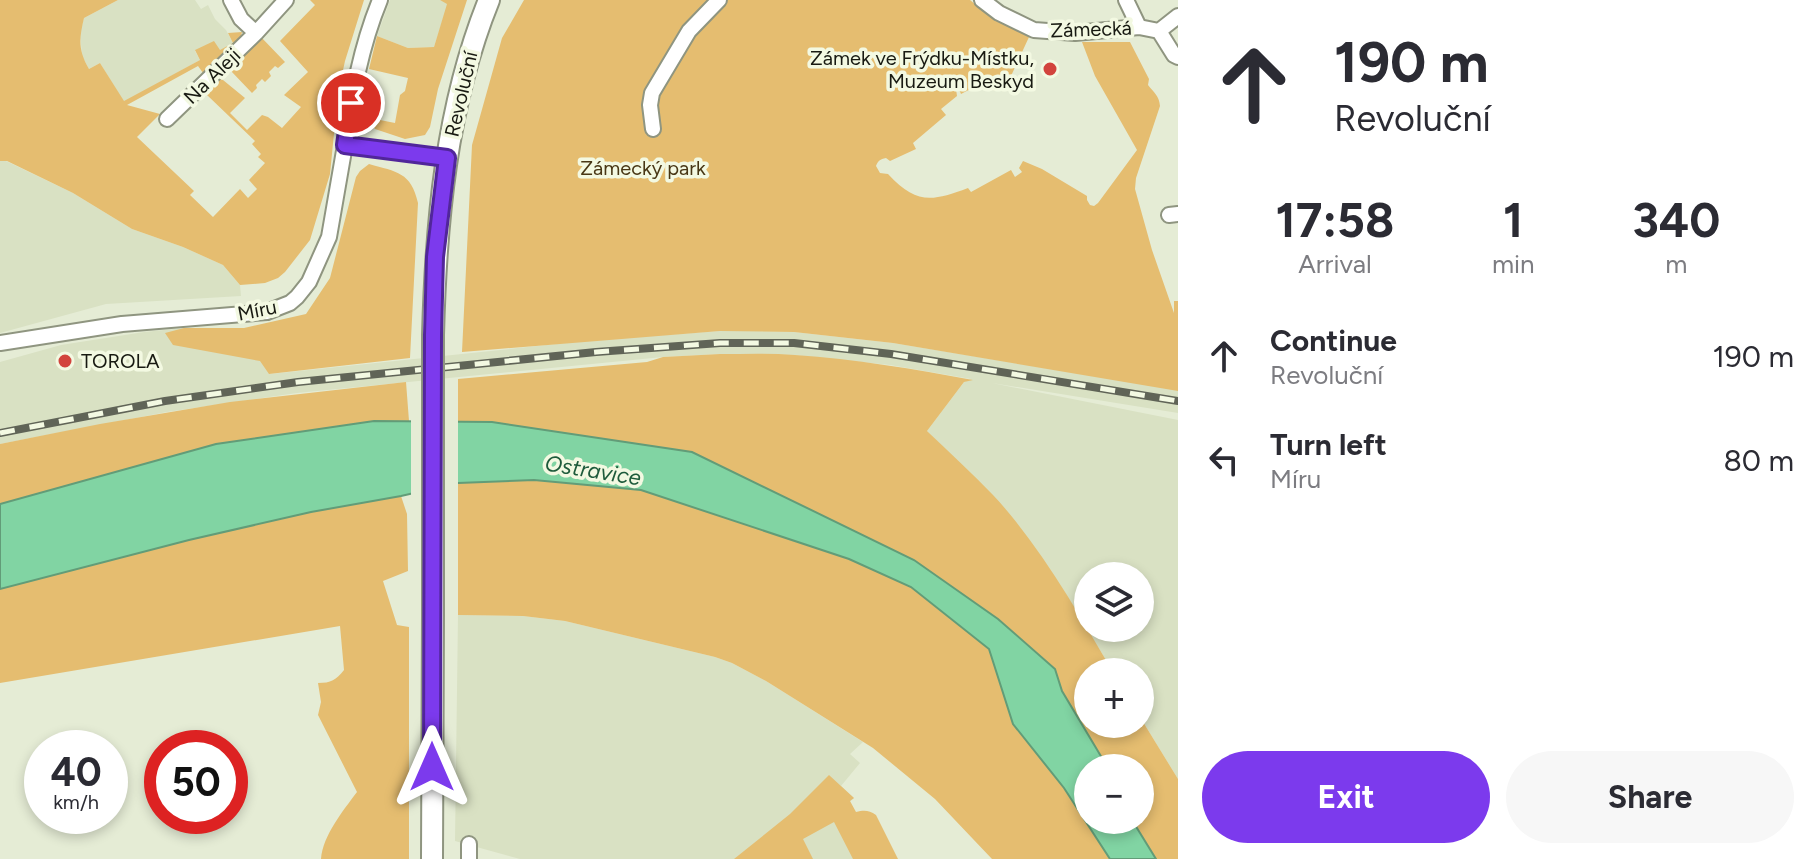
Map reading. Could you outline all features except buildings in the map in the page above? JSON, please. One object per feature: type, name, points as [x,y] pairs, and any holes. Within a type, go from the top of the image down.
[{"type":"main road","name":"Revoluční","points":[[432,859],[435,257],[455,112],[489,0]]},
{"type":"street","name":"Na Aleji","points":[[231,0],[241,19],[256,33]]},
{"type":"street","name":"Na Aleji","points":[[167,119],[286,0]]},
{"type":"street","points":[[380,0],[369,25],[345,145],[447,158]]},
{"type":"street","points":[[653,129],[652,93],[689,31],[719,0]]},
{"type":"street","name":"Zámecká","points":[[982,0],[999,13],[1034,30],[1075,33],[1139,27],[1159,31]]},
{"type":"street","points":[[1126,0],[1139,27]]},
{"type":"street","points":[[1178,16],[1159,31],[1178,57]]},
{"type":"street","name":"Míru","points":[[0,343],[122,324],[267,312],[290,303],[309,282],[329,237],[345,145]]},
{"type":"shaded area","points":[[118,0],[195,0],[201,9],[208,5],[233,43],[219,51],[195,51],[200,60],[124,102],[100,63],[89,69],[82,56],[80,32],[84,18]]},
{"type":"shaded area","points":[[390,0],[440,0],[448,3],[434,47],[408,48],[377,36]]},
{"type":"shaded area","points":[[0,161],[6,161],[73,193],[132,229],[223,265],[240,285],[241,296],[106,304],[0,333]]},
{"type":"shaded area","points":[[184,328],[244,328],[270,374],[595,340],[720,331],[794,332],[893,343],[1178,390],[1178,413],[992,383],[1178,420],[1178,779],[1153,738],[1154,658],[1105,658],[1095,642],[1154,642],[1154,562],[1074,562],[1074,607],[994,497],[927,431],[964,382],[971,379],[890,365],[793,355],[663,357],[297,393],[167,412],[0,444],[0,362],[61,345]]},
{"type":"shaded area","points":[[458,615],[523,616],[565,621],[715,657],[766,681],[863,742],[850,754],[860,763],[841,786],[854,798],[832,817],[854,859],[520,859],[455,841]]},
{"type":"green space","points":[[0,0],[118,0],[84,18],[80,44],[89,69],[100,63],[124,101],[200,60],[195,50],[214,41],[220,50],[233,43],[228,33],[242,32],[245,41],[206,77],[198,66],[127,105],[160,114],[137,137],[194,191],[190,195],[213,217],[240,189],[248,198],[257,189],[249,180],[265,163],[252,144],[255,141],[207,95],[206,88],[217,78],[245,98],[230,113],[247,130],[262,115],[282,128],[301,107],[284,95],[308,72],[280,41],[315,5],[310,0],[364,0],[338,93],[330,174],[310,240],[285,272],[265,283],[240,285],[223,265],[132,229],[73,193],[7,161],[0,161]]},
{"type":"green space","points":[[440,0],[467,0],[438,89],[430,127],[425,135],[405,139],[375,129],[370,118],[395,123],[400,95],[405,91],[408,78],[369,69],[377,36],[408,48],[434,47],[447,4]]},
{"type":"green space","name":"Zámecký park","points":[[524,0],[970,0],[987,14],[1029,37],[1011,76],[1005,73],[996,91],[980,84],[961,94],[956,89],[957,96],[941,109],[946,115],[913,143],[916,149],[890,161],[886,158],[881,160],[876,166],[880,173],[888,174],[907,191],[925,198],[968,188],[971,192],[1011,170],[1015,177],[1022,172],[1019,168],[1023,161],[1087,196],[1090,205],[1098,203],[1137,150],[1095,76],[1082,42],[1130,42],[1160,106],[1135,189],[1174,313],[1174,301],[1178,301],[1178,391],[893,343],[794,332],[720,331],[462,352],[472,145],[502,38]]},
{"type":"green space","points":[[260,36],[285,62],[278,68],[275,66],[269,72],[271,76],[265,82],[262,79],[252,93],[231,71],[232,64]]},
{"type":"green space","points":[[369,164],[407,179],[418,203],[410,358],[269,374],[260,361],[173,345],[165,333],[184,328],[244,328],[306,314],[330,278],[356,177]]},
{"type":"green space","points":[[786,354],[907,368],[973,380],[964,382],[927,431],[1010,514],[1058,580],[1074,607],[1074,642],[1095,642],[1105,658],[1074,658],[1074,711],[1062,691],[1055,669],[998,619],[914,560],[692,452],[492,422],[458,422],[458,379],[647,362],[663,357]]},
{"type":"green space","points":[[406,382],[409,421],[374,421],[216,444],[0,504],[0,444],[230,402]]},
{"type":"green space","points":[[534,480],[641,490],[849,559],[911,587],[989,649],[1013,724],[1074,803],[1074,834],[1094,834],[1110,859],[992,859],[935,799],[873,748],[732,663],[565,621],[523,616],[458,615],[458,483]]},
{"type":"green space","points":[[401,496],[407,514],[408,571],[383,581],[397,625],[409,627],[409,859],[321,859],[330,832],[357,792],[318,715],[321,702],[318,683],[333,680],[344,670],[340,626],[0,683],[0,589],[189,540],[311,512]]},
{"type":"green space","points":[[1090,738],[1153,738],[1178,779],[1178,859],[1156,859],[1141,834],[1154,834],[1154,754],[1100,754]]},
{"type":"green space","points":[[829,775],[854,798],[850,801],[856,812],[866,811],[876,815],[898,859],[853,859],[834,822],[803,839],[813,859],[734,859],[790,814]]},
{"type":"water","name":"Ostravice","points":[[374,421],[492,422],[692,452],[914,560],[998,619],[1055,669],[1062,691],[1074,711],[1074,738],[1090,738],[1100,754],[1074,754],[1074,803],[1013,724],[989,649],[911,587],[849,559],[641,490],[534,480],[458,483],[189,540],[0,589],[0,504],[216,444]]},
{"type":"water","points":[[1094,834],[1141,834],[1156,859],[1110,859]]},
{"type":"pier","points":[[411,417],[458,418],[458,487],[411,498]]},
{"type":"railway","points":[[0,433],[165,401],[298,382],[596,352],[720,343],[794,343],[891,354],[1178,401]]},
{"type":"place","name":"Zámek ve Frýdku-Místku, Muzeum Beskyd","points":[[1050,69]]},
{"type":"place","name":"TOROLA","points":[[65,361]]},
{"type":"route","points":[[351,103],[345,145],[447,158],[435,257],[433,335],[432,767]]}]
